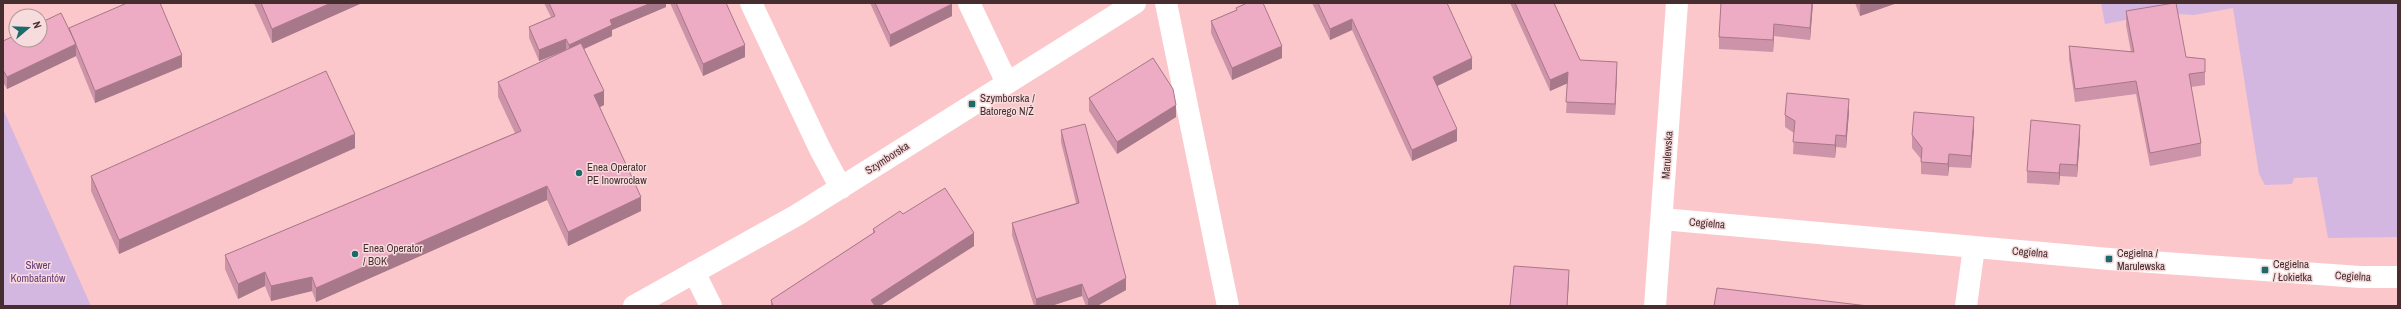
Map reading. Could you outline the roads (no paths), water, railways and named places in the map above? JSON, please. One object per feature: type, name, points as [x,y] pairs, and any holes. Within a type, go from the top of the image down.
[{"type":"street","points":[[751,3],[820,149],[841,188]]},
{"type":"street","points":[[969,3],[1007,83]]},
{"type":"street","name":"Szymborska","points":[[634,306],[797,215],[1136,3]]},
{"type":"street","points":[[1166,3],[1228,306]]},
{"type":"street","name":"Marulewska","points":[[1655,306],[1677,3]]},
{"type":"street","name":"Cegielna","points":[[1662,219],[1974,247],[2336,276],[2398,278]]},
{"type":"street","points":[[1966,306],[1974,247]]},
{"type":"street","points":[[694,272],[711,306]]},
{"type":"place","name":"Szymborska / Batorego N/Ż","points":[[972,104]]},
{"type":"place","name":"Enea Operator PE Inowrocław","points":[[579,173]]},
{"type":"place","name":"Enea Operator / BOK","points":[[355,254]]},
{"type":"place","name":"Cegielna / Marulewska","points":[[2109,259]]},
{"type":"place","name":"Cegielna / Łokietka","points":[[2265,270]]},
{"type":"park label","name":"Skwer Kombatantów","points":[[38,271]]}]
